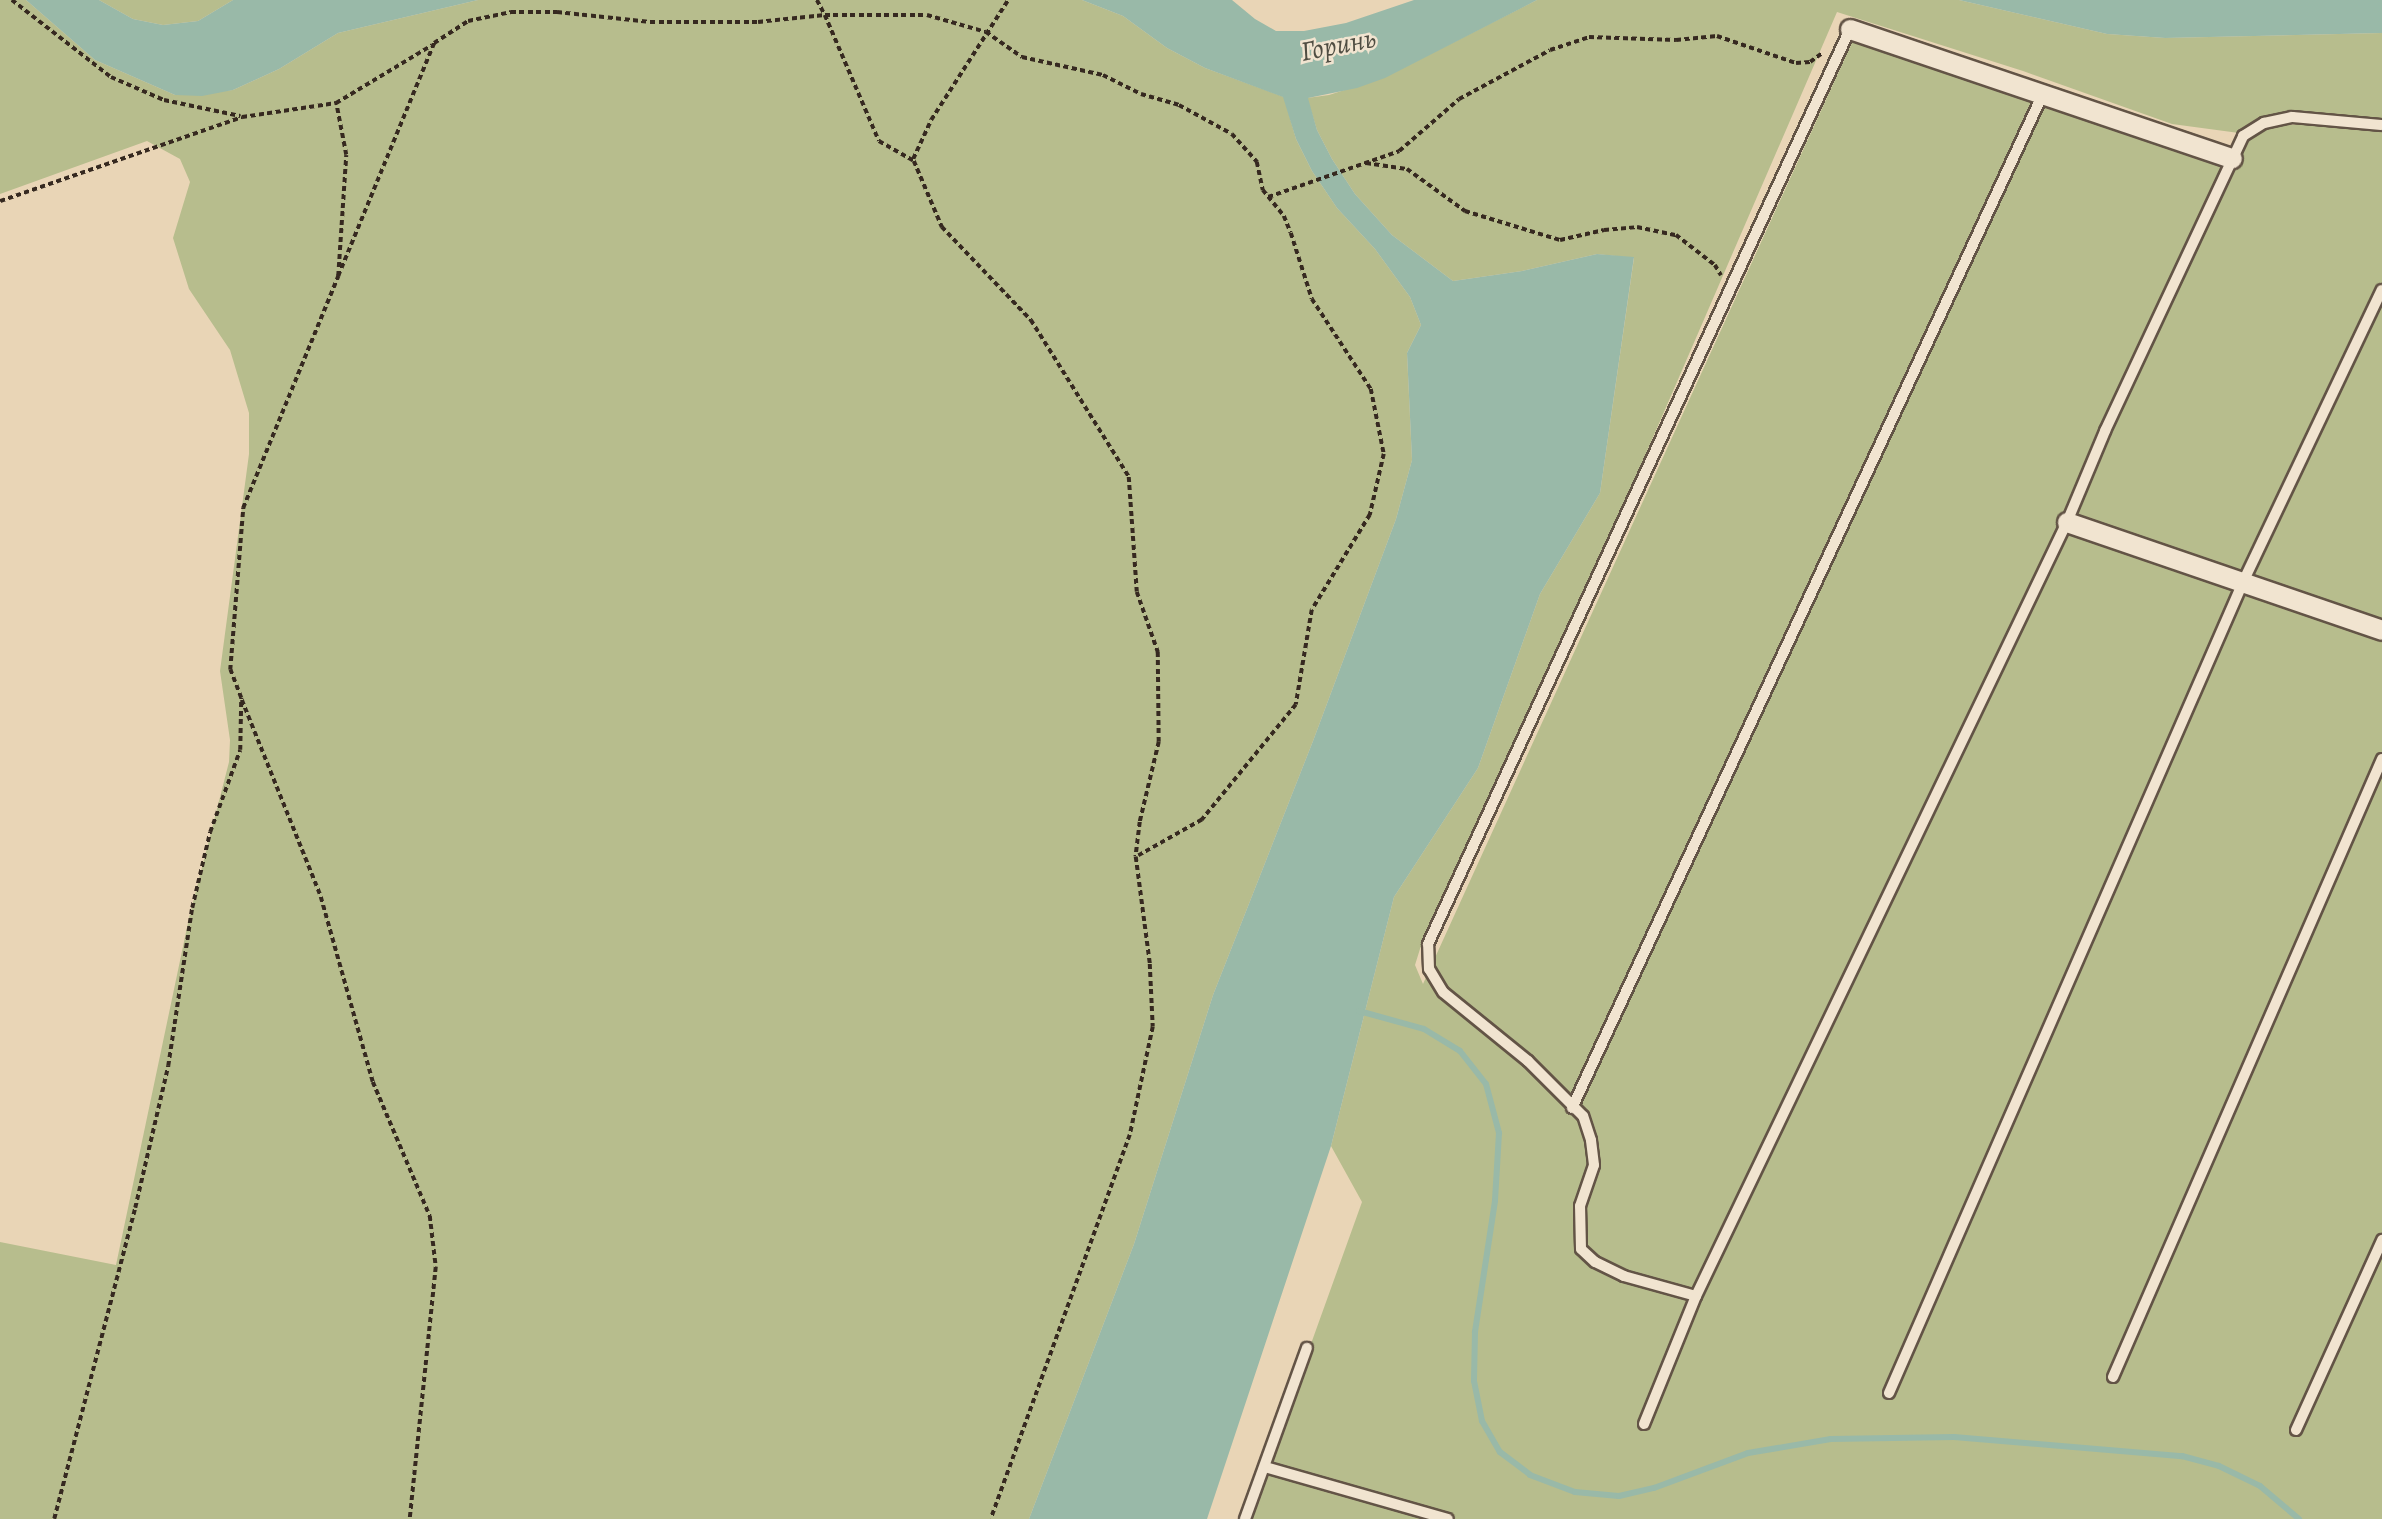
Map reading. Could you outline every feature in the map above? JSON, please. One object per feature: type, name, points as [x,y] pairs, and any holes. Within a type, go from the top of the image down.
[{"type":"street","points":[[1850,29],[2232,158]]},
{"type":"street","points":[[2067,522],[2244,580],[2382,630]]},
{"type":"lane","points":[[1696,1296],[1624,1276],[1595,1262],[1581,1249],[1580,1206],[1594,1165],[1591,1140],[1583,1116],[1572,1108],[1565,1097],[1528,1061],[1443,992],[1429,968],[1428,944],[1850,29]]},
{"type":"lane","points":[[1572,1108],[2043,94]]},
{"type":"lane","points":[[1644,1424],[1696,1296],[2067,522],[2105,431],[2232,158],[2249,131],[2282,118],[2382,125]]},
{"type":"lane","points":[[1889,1393],[2244,580],[2382,290]]},
{"type":"lane","points":[[2113,1377],[2382,759]]},
{"type":"lane","points":[[2296,1430],[2382,1240]]},
{"type":"lane","points":[[1245,1519],[1307,1348]]},
{"type":"lane","points":[[1265,1467],[1448,1519]]},
{"type":"path","points":[[12,0],[111,77],[164,100],[217,109],[242,117]]},
{"type":"path","points":[[817,0],[879,141],[914,161],[942,227],[1031,320],[1129,477],[1137,592],[1158,652],[1159,742],[1140,822],[1136,856],[1150,964],[1153,1027],[1130,1135],[992,1519]]},
{"type":"path","points":[[914,161],[931,120],[1009,0]]},
{"type":"path","points":[[0,201],[242,117],[336,103],[468,20],[511,12],[557,12],[650,22],[758,22],[825,15],[927,15],[986,32],[1022,57],[1103,75],[1141,94],[1179,105],[1232,134],[1257,162],[1263,190],[1284,216],[1312,299],[1371,388],[1384,453],[1370,515],[1312,610],[1296,705],[1202,820],[1136,856]]},
{"type":"path","points":[[1268,197],[1409,144],[1445,108],[1459,99],[1550,50],[1589,37],[1676,40],[1717,36],[1805,64],[1814,61],[1824,47]]},
{"type":"path","points":[[410,1519],[436,1267],[430,1216],[373,1082],[321,897],[230,670],[243,509],[434,43]]},
{"type":"path","points":[[336,103],[346,155],[338,276]]},
{"type":"path","points":[[1364,163],[1407,169],[1465,211],[1560,240],[1604,230],[1637,227],[1676,235],[1715,265],[1726,283],[1727,295]]},
{"type":"path","points":[[54,1519],[135,1208],[168,1066],[192,908],[210,832],[240,750],[241,698]]},
{"type":"green space","points":[[0,0],[26,0],[95,60],[175,95],[233,90],[279,69],[338,33],[478,0],[1082,0],[1123,16],[1167,48],[1205,68],[1284,97],[1296,139],[1312,171],[1337,208],[1375,249],[1410,297],[1421,325],[1407,353],[1412,460],[1396,519],[1313,741],[1213,995],[1134,1244],[1029,1519],[0,1519],[0,1242],[116,1265],[189,918],[229,762],[230,740],[220,671],[249,454],[249,413],[230,350],[189,289],[173,238],[190,182],[180,159],[147,141],[0,194]]},
{"type":"green space","points":[[99,0],[233,0],[198,21],[163,25],[133,19]]},
{"type":"green space","points":[[1537,0],[1959,0],[2107,34],[2165,38],[2382,33],[2382,119],[2292,111],[2262,118],[2239,133],[2172,124],[2023,71],[1837,12],[1622,509],[1424,936],[1415,965],[1423,984],[1855,36],[2234,166],[2248,140],[2274,126],[2302,124],[2382,131],[2382,1519],[1248,1519],[1362,1202],[1331,1146],[1394,897],[1478,768],[1540,594],[1600,493],[1634,258],[1597,254],[1522,271],[1453,281],[1392,235],[1355,194],[1317,130],[1307,98],[1329,95],[1385,77]]},
{"type":"water","points":[[26,0],[99,0],[133,19],[163,25],[198,21],[233,0],[478,0],[338,33],[279,69],[233,90],[202,96],[175,95],[95,60]]},
{"type":"water","name":"Горинь","points":[[1082,0],[1232,0],[1255,19],[1276,31],[1304,31],[1346,23],[1414,0],[1537,0],[1385,78],[1357,88],[1308,98],[1317,130],[1355,194],[1392,235],[1453,281],[1522,271],[1597,254],[1634,257],[1600,493],[1540,594],[1478,768],[1394,897],[1331,1146],[1207,1519],[1029,1519],[1134,1244],[1213,995],[1313,741],[1396,519],[1412,460],[1407,353],[1421,325],[1410,297],[1375,249],[1337,208],[1312,171],[1296,139],[1283,97],[1205,68],[1167,48],[1123,16]]},
{"type":"water","points":[[1959,0],[2382,0],[2382,33],[2165,38],[2107,34]]},
{"type":"waterway","points":[[1359,1011],[1424,1029],[1460,1051],[1486,1084],[1499,1133],[1495,1201],[1475,1332],[1474,1381],[1482,1421],[1500,1452],[1530,1475],[1575,1492],[1619,1496],[1654,1488],[1748,1453],[1831,1439],[1954,1437],[2182,1456],[2219,1466],[2260,1486],[2299,1519]]}]
